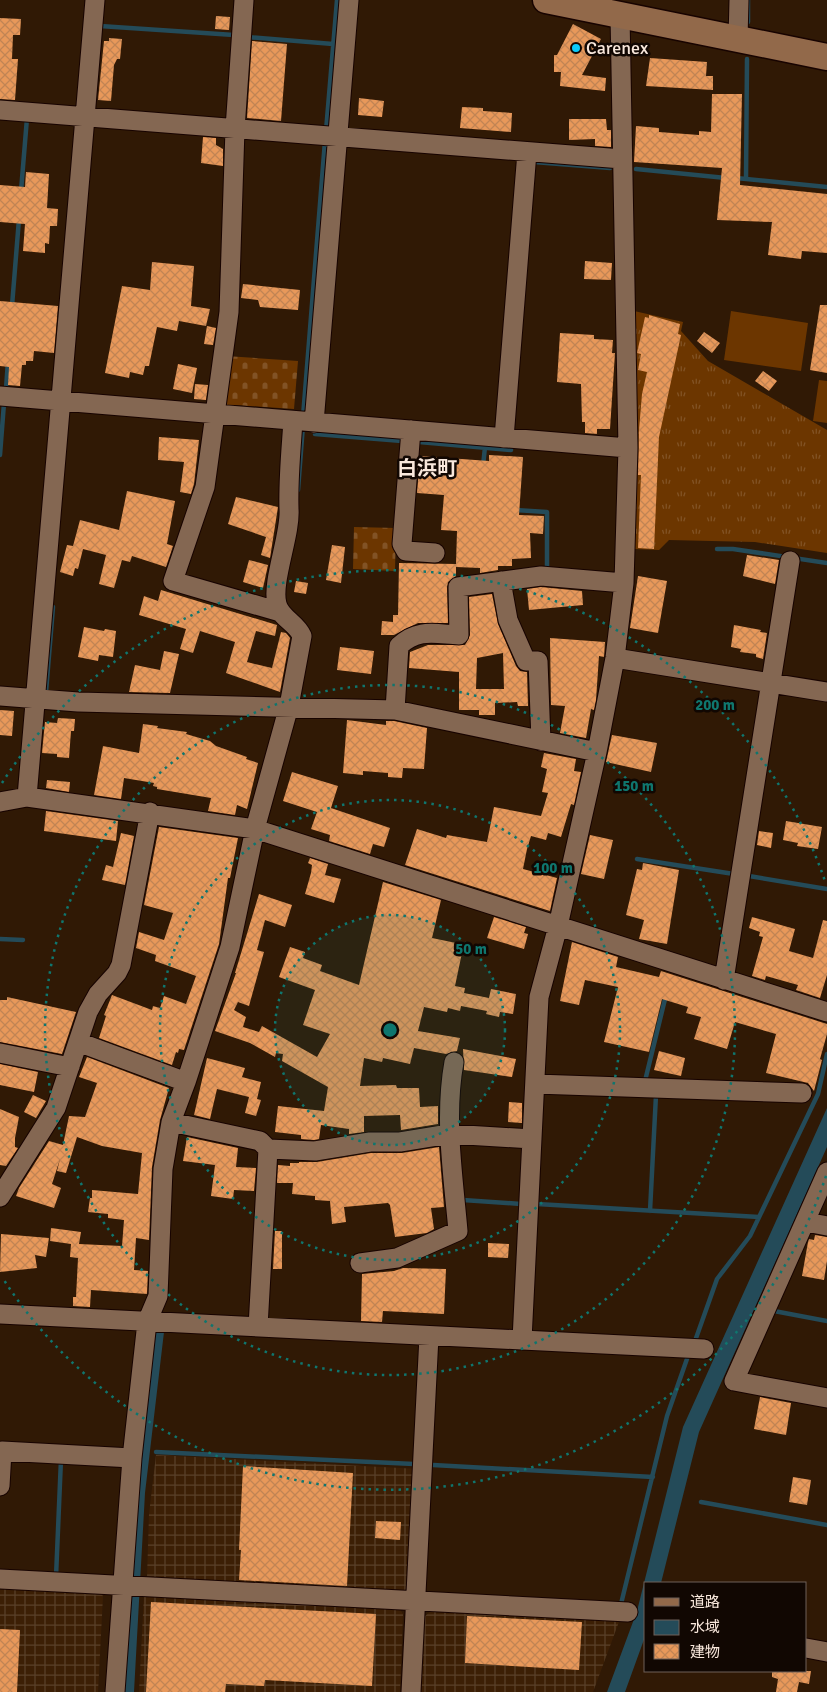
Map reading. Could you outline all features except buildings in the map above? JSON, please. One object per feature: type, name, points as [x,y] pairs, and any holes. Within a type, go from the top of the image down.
[{"type":"main road","points":[[546,0],[827,57]]},
{"type":"street","points":[[27,797],[96,0]]},
{"type":"street","points":[[115,1692],[129,1585],[132,1458],[146,1322],[158,1296],[163,1169],[171,1122],[230,947],[255,828],[289,706],[302,636],[300,628],[280,612],[173,581],[205,487],[229,312],[235,129],[244,0]]},
{"type":"street","points":[[280,612],[276,597],[289,508],[288,491],[303,422],[330,137],[349,0]]},
{"type":"street","points":[[738,39],[739,0]]},
{"type":"street","points":[[522,1340],[539,997],[558,926],[597,752],[614,658],[624,583],[628,448],[620,15]]},
{"type":"street","points":[[0,110],[622,159]]},
{"type":"street","points":[[504,438],[527,152]]},
{"type":"street","points":[[0,396],[628,448]]},
{"type":"street","points":[[410,430],[402,544],[406,551],[435,553]]},
{"type":"street","points":[[724,980],[790,561]]},
{"type":"street","points":[[395,710],[400,646],[409,636],[419,633],[459,634],[458,587],[550,576],[624,583]]},
{"type":"street","points":[[502,581],[508,620],[526,661],[538,661],[541,740]]},
{"type":"street","points":[[614,658],[827,692]]},
{"type":"street","points":[[0,696],[36,699],[395,710],[597,752]]},
{"type":"street","points":[[0,802],[27,797],[150,812],[255,828],[827,1012]]},
{"type":"street","points":[[0,1197],[56,1108],[88,1012],[98,994],[117,973],[121,965],[150,812]]},
{"type":"street","points":[[78,1042],[186,1082]]},
{"type":"street","points":[[0,1053],[70,1067]]},
{"type":"street","points":[[360,1263],[397,1258],[458,1231],[449,1134],[448,1093],[454,1062]]},
{"type":"street","points":[[535,1084],[802,1093]]},
{"type":"street","points":[[171,1122],[260,1141],[268,1149],[315,1151],[370,1142],[400,1142],[449,1134],[532,1139]]},
{"type":"street","points":[[258,1327],[268,1149]]},
{"type":"street","points":[[827,1172],[734,1381],[827,1398]]},
{"type":"street","points":[[806,1222],[827,1226]]},
{"type":"street","points":[[0,1314],[704,1348]]},
{"type":"street","points":[[411,1692],[430,1336]]},
{"type":"street","points":[[0,1486],[2,1451],[132,1458]]},
{"type":"street","points":[[0,1579],[628,1612]]},
{"type":"street","points":[[807,1648],[827,1652]]},
{"type":"shaded area","points":[[156,1455],[419,1469],[408,1594],[147,1578],[149,1514]]},
{"type":"shaded area","points":[[0,1584],[98,1590],[103,1596],[98,1692],[0,1692]]},
{"type":"shaded area","points":[[144,1594],[399,1608],[403,1614],[400,1692],[139,1692]]},
{"type":"shaded area","points":[[433,1609],[620,1619],[593,1692],[421,1692],[424,1617]]},
{"type":"green space","points":[[634,311],[683,322],[681,331],[708,361],[827,430],[827,553],[755,542],[669,540],[659,550],[634,549]]},
{"type":"green space","points":[[731,311],[808,323],[801,371],[724,360]]},
{"type":"green space","points":[[226,356],[298,361],[294,409],[220,404]]},
{"type":"green space","points":[[819,380],[827,381],[827,423],[813,421]]},
{"type":"green space","points":[[354,527],[396,528],[395,571],[353,569]]},
{"type":"water","points":[[827,1108],[827,1147],[699,1432],[661,1582],[644,1582],[683,1427]]},
{"type":"water","points":[[155,1331],[164,1332],[145,1493],[134,1692],[122,1692],[152,1334]]},
{"type":"water","points":[[644,1583],[644,1640],[625,1692],[607,1692],[637,1611]]},
{"type":"waterway","points":[[326,131],[337,0]]},
{"type":"waterway","points":[[748,0],[748,22]]},
{"type":"waterway","points":[[100,26],[234,35]]},
{"type":"waterway","points":[[247,37],[333,44]]},
{"type":"waterway","points":[[746,179],[747,59]]},
{"type":"waterway","points":[[21,191],[27,118]]},
{"type":"waterway","points":[[303,417],[325,141]]},
{"type":"waterway","points":[[534,164],[534,162],[610,168]]},
{"type":"waterway","points":[[636,169],[726,178]]},
{"type":"waterway","points":[[736,178],[827,187]]},
{"type":"waterway","points":[[12,306],[19,219]]},
{"type":"waterway","points":[[6,389],[8,361]]},
{"type":"waterway","points":[[0,455],[4,403]]},
{"type":"waterway","points":[[298,490],[303,425]]},
{"type":"waterway","points":[[315,434],[402,441]]},
{"type":"waterway","points":[[419,442],[511,450]]},
{"type":"waterway","points":[[483,466],[485,447]]},
{"type":"waterway","points":[[515,510],[547,512],[547,568]]},
{"type":"waterway","points":[[717,549],[733,549],[827,563]]},
{"type":"waterway","points":[[46,692],[53,607]]},
{"type":"waterway","points":[[637,859],[734,874]]},
{"type":"waterway","points":[[749,876],[827,889]]},
{"type":"waterway","points":[[0,939],[23,940]]},
{"type":"waterway","points":[[645,1081],[666,995]]},
{"type":"waterway","points":[[695,1341],[717,1279],[750,1236],[818,1094],[827,1054]]},
{"type":"waterway","points":[[650,1211],[656,1095]]},
{"type":"waterway","points":[[463,1200],[521,1204]]},
{"type":"waterway","points":[[537,1204],[759,1217]]},
{"type":"waterway","points":[[774,1311],[827,1321]]},
{"type":"waterway","points":[[621,1604],[667,1416],[688,1356]]},
{"type":"waterway","points":[[156,1452],[414,1464]]},
{"type":"waterway","points":[[56,1577],[61,1459]]},
{"type":"waterway","points":[[433,1465],[653,1477]]},
{"type":"waterway","points":[[701,1502],[827,1525]]},
{"type":"place","name":"Carenex","points":[[576,48]]},
{"type":"district","name":"白浜町","points":[[427,468]]}]
